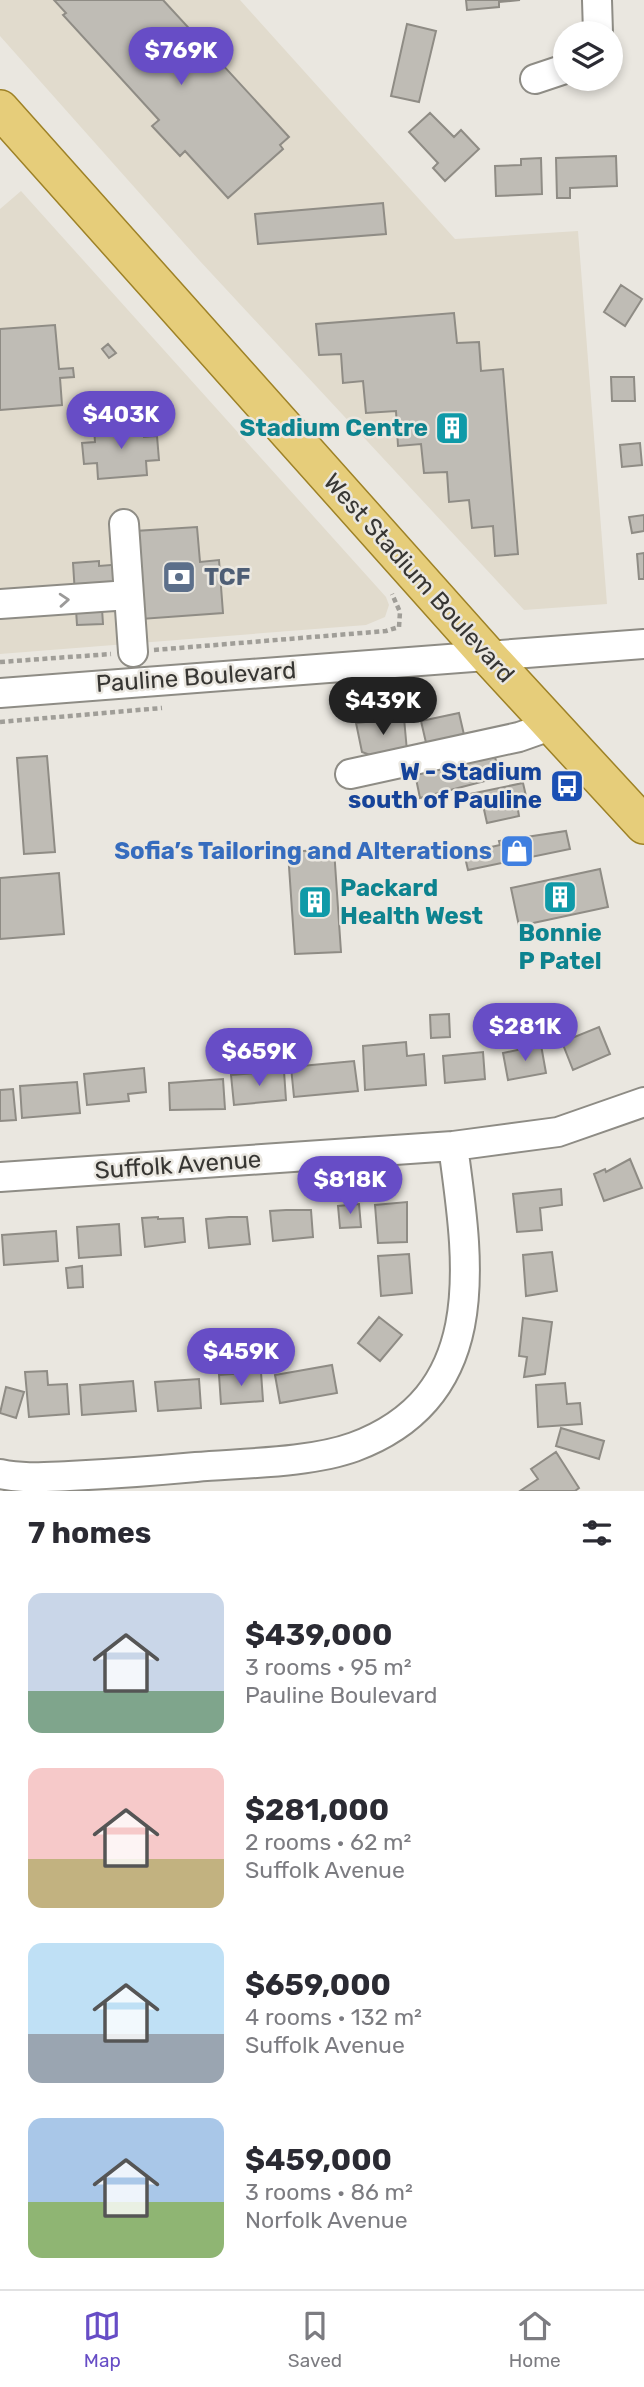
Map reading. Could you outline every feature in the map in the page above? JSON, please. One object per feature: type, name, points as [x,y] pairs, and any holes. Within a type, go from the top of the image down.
[{"type":"main road","name":"West Stadium Boulevard","points":[[0,109],[489,657],[644,825]]},
{"type":"street","points":[[597,0],[598,21]]},
{"type":"street","points":[[535,79],[553,73]]},
{"type":"street","points":[[124,524],[133,652]]},
{"type":"street","points":[[0,604],[128,596]]},
{"type":"street","name":"Pauline Boulevard","points":[[0,693],[644,644]]},
{"type":"street","points":[[350,774],[519,737],[553,726]]},
{"type":"street","name":"Suffolk Avenue","points":[[0,1177],[453,1146],[558,1132],[644,1102]]},
{"type":"street","points":[[0,1474],[17,1478],[121,1474],[286,1460],[351,1448],[392,1430],[439,1384],[459,1338],[466,1298],[463,1234],[453,1146]]},
{"type":"path","points":[[0,662],[399,627],[400,612],[390,588]]},
{"type":"shaded area","points":[[0,0],[240,0],[455,239],[578,231],[607,604],[524,610],[199,260],[0,36]]},
{"type":"shaded area","points":[[21,191],[386,597],[389,605],[385,617],[366,625],[0,654],[0,209]]},
{"type":"building","points":[[54,0],[163,0],[289,137],[280,145],[283,149],[228,198],[185,151],[180,156],[152,126],[159,120],[63,15],[66,13]]},
{"type":"building","points":[[466,0],[520,0],[499,2],[499,7],[467,10]]},
{"type":"building","points":[[407,24],[436,31],[419,102],[391,96]]},
{"type":"building","points":[[430,113],[454,137],[461,130],[479,149],[445,181],[433,168],[438,163],[409,132]]},
{"type":"building","points":[[616,156],[617,186],[570,188],[570,198],[557,198],[556,158]]},
{"type":"building","points":[[541,158],[542,194],[496,196],[495,166],[521,165],[521,159]]},
{"type":"building","points":[[383,203],[386,234],[258,244],[255,214]]},
{"type":"building","points":[[621,285],[642,299],[625,326],[604,312]]},
{"type":"building","name":"Stadium Centre","points":[[454,313],[457,343],[479,342],[481,371],[503,369],[518,554],[495,556],[493,526],[472,528],[469,500],[449,502],[447,472],[424,473],[421,444],[398,446],[396,411],[366,413],[363,381],[343,383],[341,354],[319,355],[316,324]]},
{"type":"building","points":[[55,325],[59,369],[73,368],[74,377],[60,378],[62,405],[0,410],[0,329]]},
{"type":"building","points":[[108,344],[116,353],[109,358],[102,349]]},
{"type":"building","points":[[611,377],[634,377],[635,401],[612,401]]},
{"type":"building","points":[[143,424],[144,437],[157,436],[159,460],[146,461],[147,475],[98,479],[97,463],[84,464],[82,443],[95,442],[94,428]]},
{"type":"building","points":[[640,443],[642,465],[622,467],[620,445]]},
{"type":"building","points":[[644,515],[644,531],[632,533],[629,517]]},
{"type":"building","name":"TCF","points":[[197,527],[200,562],[219,560],[223,613],[141,619],[135,531]]},
{"type":"building","points":[[644,553],[644,579],[639,579],[637,554]]},
{"type":"building","points":[[99,561],[99,566],[137,563],[101,594],[103,624],[77,625],[73,563]]},
{"type":"building","points":[[459,713],[465,739],[427,747],[421,721]]},
{"type":"building","points":[[404,718],[407,751],[370,755],[362,752],[356,723]]},
{"type":"building","points":[[493,749],[500,777],[420,798],[414,769]]},
{"type":"building","points":[[47,756],[55,852],[24,854],[17,758]]},
{"type":"building","points":[[523,783],[526,796],[516,798],[519,816],[487,823],[483,805],[473,807],[470,794]]},
{"type":"building","name":"Sofia’s Tailoring and Alterations","points":[[566,831],[570,849],[468,870],[464,853],[500,845],[499,841]]},
{"type":"building","name":"Packard Health West","points":[[334,849],[341,952],[295,954],[288,852]]},
{"type":"building","name":"Bonnie P Patel","points":[[600,869],[608,907],[519,926],[511,888]]},
{"type":"building","points":[[59,873],[64,934],[0,939],[0,878]]},
{"type":"building","points":[[449,1014],[450,1037],[431,1038],[430,1015]]},
{"type":"building","points":[[599,1027],[610,1054],[573,1070],[562,1042]]},
{"type":"building","points":[[406,1042],[407,1056],[424,1054],[426,1085],[365,1090],[363,1046]]},
{"type":"building","points":[[541,1045],[546,1073],[508,1080],[503,1053]]},
{"type":"building","points":[[483,1052],[485,1079],[445,1083],[443,1056]]},
{"type":"building","points":[[354,1061],[358,1091],[294,1097],[291,1067]]},
{"type":"building","points":[[144,1068],[146,1092],[128,1094],[129,1101],[87,1105],[84,1074]]},
{"type":"building","points":[[284,1071],[286,1100],[234,1105],[231,1075]]},
{"type":"building","points":[[223,1079],[225,1109],[170,1110],[169,1083]]},
{"type":"building","points":[[77,1082],[80,1113],[22,1118],[20,1086]]},
{"type":"building","points":[[13,1089],[16,1120],[0,1121],[0,1090]]},
{"type":"building","points":[[630,1159],[642,1188],[604,1201],[594,1174],[605,1169],[606,1172]]},
{"type":"building","points":[[561,1189],[562,1205],[540,1208],[542,1230],[517,1232],[513,1194]]},
{"type":"building","points":[[407,1202],[407,1242],[378,1243],[375,1205]]},
{"type":"building","points":[[359,1204],[361,1227],[340,1228],[338,1206]]},
{"type":"building","points":[[311,1210],[313,1237],[273,1241],[270,1211]]},
{"type":"building","points":[[247,1217],[250,1244],[209,1248],[206,1219]]},
{"type":"building","points":[[142,1218],[183,1218],[185,1242],[145,1247]]},
{"type":"building","points":[[119,1224],[121,1255],[79,1258],[77,1227]]},
{"type":"building","points":[[56,1231],[58,1261],[4,1265],[2,1235]]},
{"type":"building","points":[[552,1252],[557,1291],[526,1296],[523,1255]]},
{"type":"building","points":[[409,1254],[412,1293],[381,1296],[378,1256]]},
{"type":"building","points":[[82,1266],[83,1287],[68,1288],[66,1268]]},
{"type":"building","points":[[379,1317],[402,1335],[380,1361],[358,1343]]},
{"type":"building","points":[[523,1318],[552,1322],[545,1374],[524,1377],[527,1357],[519,1356]]},
{"type":"building","points":[[332,1365],[337,1393],[280,1403],[275,1375]]},
{"type":"building","points":[[47,1371],[48,1385],[67,1384],[69,1414],[29,1417],[25,1372]]},
{"type":"building","points":[[261,1372],[263,1401],[221,1404],[219,1375]]},
{"type":"building","points":[[199,1379],[201,1408],[158,1411],[155,1382]]},
{"type":"building","points":[[133,1381],[136,1411],[82,1415],[80,1385]]},
{"type":"building","points":[[565,1383],[567,1404],[580,1403],[582,1424],[538,1427],[536,1385]]},
{"type":"building","points":[[6,1387],[24,1392],[16,1418],[0,1413]]},
{"type":"building","points":[[561,1428],[604,1441],[599,1459],[556,1446]]},
{"type":"building","points":[[556,1452],[579,1488],[575,1491],[520,1491],[538,1479],[531,1469]]},
{"type":"place","name":"Stadium Centre","points":[[452,428]]},
{"type":"place","name":"TCF","points":[[179,577]]},
{"type":"place","name":"W - Stadium south of Pauline","points":[[567,786]]},
{"type":"place","name":"Sofia’s Tailoring and Alterations","points":[[517,851]]},
{"type":"place","name":"Bonnie P Patel","points":[[560,897]]},
{"type":"place","name":"Packard Health West","points":[[315,902]]}]
